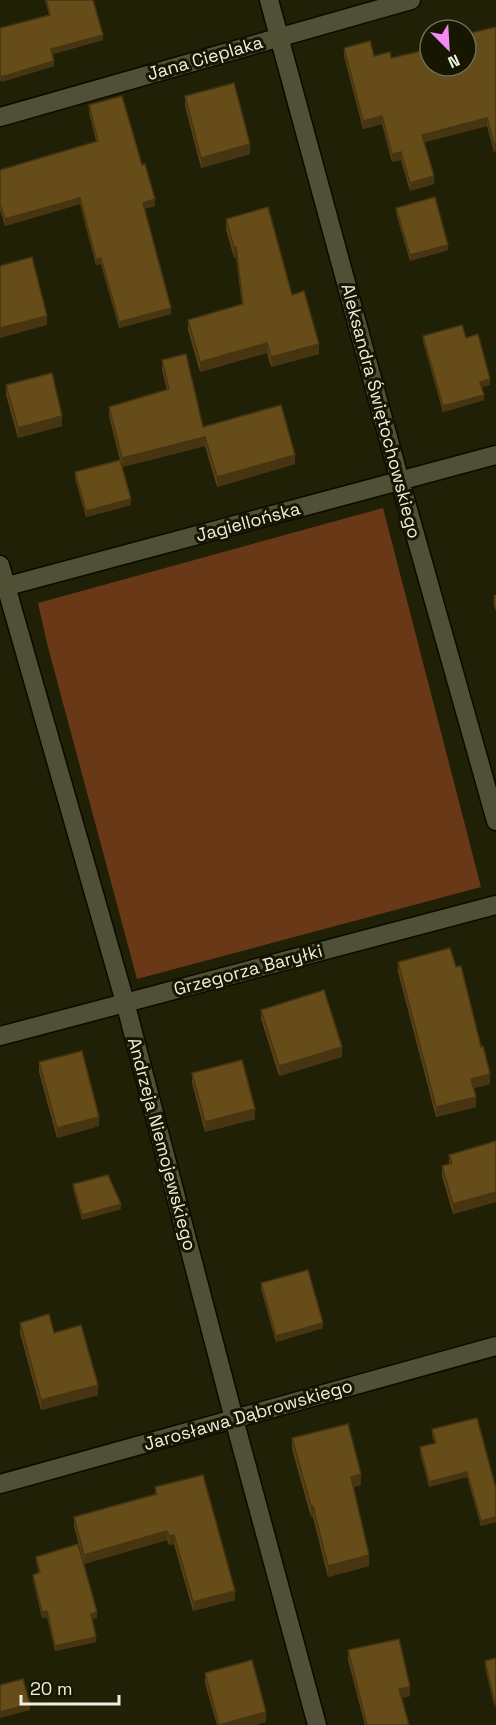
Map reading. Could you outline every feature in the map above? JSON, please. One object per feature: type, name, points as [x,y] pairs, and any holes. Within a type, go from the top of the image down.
[{"type":"street","name":"Aleksandra Świętochowskiego","points":[[269,0],[400,481],[496,820]]},
{"type":"street","name":"Jana Cieplaka","points":[[0,117],[411,0]]},
{"type":"street","name":"Jagiellońska","points":[[3,587],[496,455]]},
{"type":"street","name":"Andrzeja Niemojewskiego","points":[[0,565],[3,587],[125,1002],[316,1725]]},
{"type":"street","name":"Grzegorza Baryłki","points":[[0,1036],[496,905]]},
{"type":"street","name":"Jarosława Dąbrowskiego","points":[[0,1484],[496,1346]]},
{"type":"shaded area","points":[[383,508],[481,887],[137,979],[38,603]]},
{"type":"building","points":[[46,0],[93,0],[103,35],[51,49],[54,61],[1,77],[0,28],[50,15]]},
{"type":"building","points":[[496,27],[496,143],[494,144],[487,118],[422,135],[434,176],[410,183],[401,152],[392,154],[382,116],[363,121],[344,48],[370,41],[374,56],[390,52],[391,58],[418,52],[418,78],[478,78],[478,31]]},
{"type":"building","points":[[234,83],[250,144],[201,158],[185,96]]},
{"type":"building","points":[[122,96],[142,165],[145,164],[155,199],[143,203],[171,308],[119,322],[101,258],[96,259],[80,198],[5,219],[0,204],[0,170],[98,141],[89,105]]},
{"type":"building","points":[[435,197],[448,245],[410,255],[396,208]]},
{"type":"building","points":[[268,207],[292,295],[304,291],[319,344],[271,357],[267,343],[200,362],[188,320],[243,304],[236,247],[234,248],[226,219]]},
{"type":"building","points":[[32,257],[47,316],[0,328],[0,266]]},
{"type":"building","points":[[462,325],[466,338],[478,334],[490,379],[480,382],[484,395],[443,406],[423,336]]},
{"type":"building","points":[[186,354],[203,427],[281,405],[295,455],[217,477],[205,437],[122,458],[109,407],[169,389],[162,360]]},
{"type":"building","points":[[52,373],[62,416],[18,428],[6,385]]},
{"type":"building","points":[[120,460],[131,499],[86,511],[75,472]]},
{"type":"building","points":[[450,948],[456,967],[461,966],[490,1074],[471,1079],[476,1097],[436,1107],[398,962]]},
{"type":"building","points":[[324,990],[342,1047],[279,1066],[261,1010]]},
{"type":"building","points":[[82,1051],[99,1117],[57,1128],[39,1062]]},
{"type":"building","points":[[242,1060],[255,1109],[205,1122],[192,1073]]},
{"type":"building","points":[[496,1141],[496,1192],[453,1204],[442,1166],[452,1163],[449,1155]]},
{"type":"building","points":[[108,1175],[121,1204],[82,1215],[73,1184]]},
{"type":"building","points":[[308,1270],[323,1323],[276,1336],[261,1283]]},
{"type":"building","points":[[49,1314],[54,1333],[81,1325],[98,1385],[41,1400],[20,1323]]},
{"type":"building","points":[[477,1418],[496,1489],[496,1517],[481,1521],[467,1472],[429,1482],[420,1447],[436,1443],[432,1429]]},
{"type":"building","points":[[348,1424],[361,1474],[351,1477],[369,1555],[328,1566],[313,1506],[311,1506],[292,1438]]},
{"type":"building","points":[[203,1475],[235,1591],[193,1602],[174,1535],[169,1536],[167,1531],[84,1555],[74,1517],[157,1494],[155,1487]]},
{"type":"building","points":[[78,1544],[97,1612],[91,1614],[96,1637],[55,1646],[47,1611],[42,1612],[33,1575],[40,1572],[36,1557]]},
{"type":"building","points":[[399,1639],[410,1687],[399,1689],[409,1725],[367,1725],[348,1650]]},
{"type":"building","points":[[496,1658],[496,1703],[495,1704],[485,1661]]},
{"type":"building","points":[[252,1660],[266,1712],[219,1725],[205,1673]]},
{"type":"building","points":[[23,1679],[30,1704],[0,1712],[0,1685]]}]
